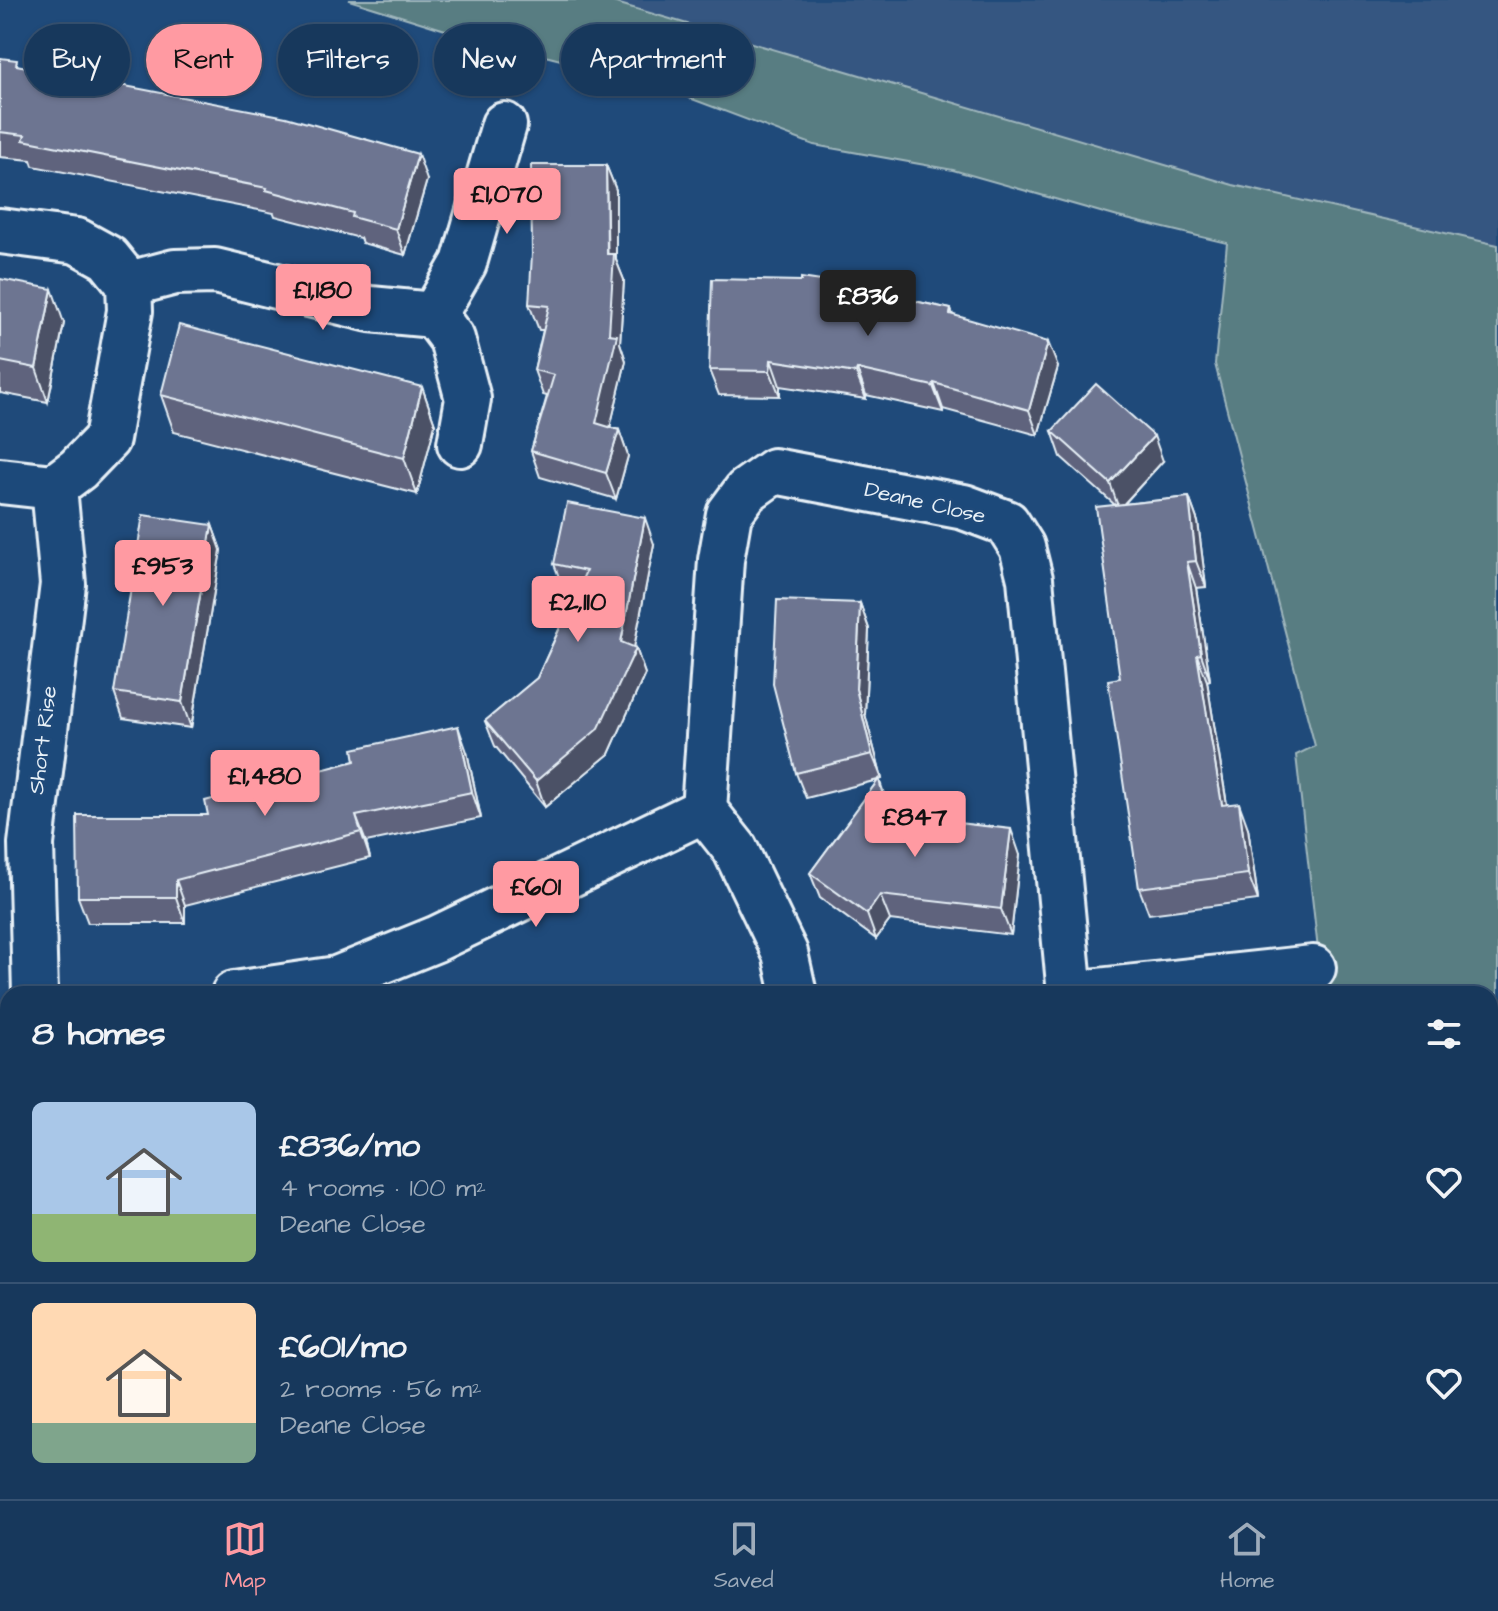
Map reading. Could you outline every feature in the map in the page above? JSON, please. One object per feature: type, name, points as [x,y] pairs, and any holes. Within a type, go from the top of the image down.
[{"type":"street","points":[[434,315],[464,263],[504,125]]},
{"type":"street","points":[[0,231],[77,241],[108,258],[129,284],[130,311],[107,439],[78,469],[54,487],[0,481]]},
{"type":"street","points":[[129,284],[175,272],[215,271],[370,309],[434,315],[452,339],[468,399],[460,444]]},
{"type":"street","name":"Deane Close","points":[[704,810],[721,560],[729,514],[746,491],[774,471],[964,507],[1007,523],[1022,547],[1030,579],[1069,986]]},
{"type":"street","name":"Short Rise","points":[[35,986],[31,844],[63,584],[54,487]]},
{"type":"street","points":[[339,986],[704,810],[735,849],[785,953],[792,986]]},
{"type":"street","name":"Deane Close","points":[[1145,986],[1313,968]]},
{"type":"shaded area","points":[[606,0],[1498,0],[1498,245],[1233,185],[754,44],[754,24],[687,24]]},
{"type":"green space","points":[[349,0],[606,0],[687,24],[561,24],[561,60],[545,56],[545,24],[434,24],[434,26]]},
{"type":"green space","points":[[754,44],[1233,185],[1498,245],[1498,986],[1322,986],[1296,755],[1315,746],[1215,364],[1227,243],[1118,217],[953,170],[814,145],[684,96],[754,96]]},
{"type":"building","points":[[0,58],[17,60],[16,65],[24,67],[24,96],[130,96],[130,87],[146,90],[146,96],[177,96],[286,117],[418,154],[396,229],[267,188],[23,140],[25,135],[0,132]]},
{"type":"building","points":[[531,165],[606,165],[607,254],[614,254],[609,334],[617,335],[596,423],[619,430],[606,473],[531,451],[554,375],[534,370],[549,306],[529,304]]},
{"type":"building","points":[[801,278],[869,288],[868,291],[951,309],[950,314],[1048,342],[1029,410],[934,383],[933,386],[857,369],[856,373],[771,360],[770,371],[709,370],[712,279],[801,281]]},
{"type":"building","points":[[0,279],[52,289],[36,368],[0,361]]},
{"type":"building","points":[[179,325],[422,387],[404,458],[161,395]]},
{"type":"building","points":[[1096,384],[1154,436],[1110,483],[1052,431]]},
{"type":"building","points":[[1189,497],[1196,561],[1187,562],[1201,654],[1197,655],[1222,805],[1239,803],[1248,874],[1139,888],[1108,680],[1120,678],[1096,507]]},
{"type":"building","points":[[567,503],[645,518],[621,642],[636,648],[599,728],[536,781],[485,721],[537,678],[586,571],[554,564]]},
{"type":"building","points":[[143,515],[212,525],[182,702],[114,692]]},
{"type":"building","points":[[777,600],[860,603],[856,689],[872,754],[796,773],[773,684]]},
{"type":"building","points":[[458,726],[472,792],[356,816],[361,832],[176,880],[176,897],[78,897],[77,815],[208,815],[205,801],[355,761],[353,749]]},
{"type":"building","points":[[879,779],[887,815],[1011,829],[1001,909],[880,895],[867,914],[810,873]]}]
